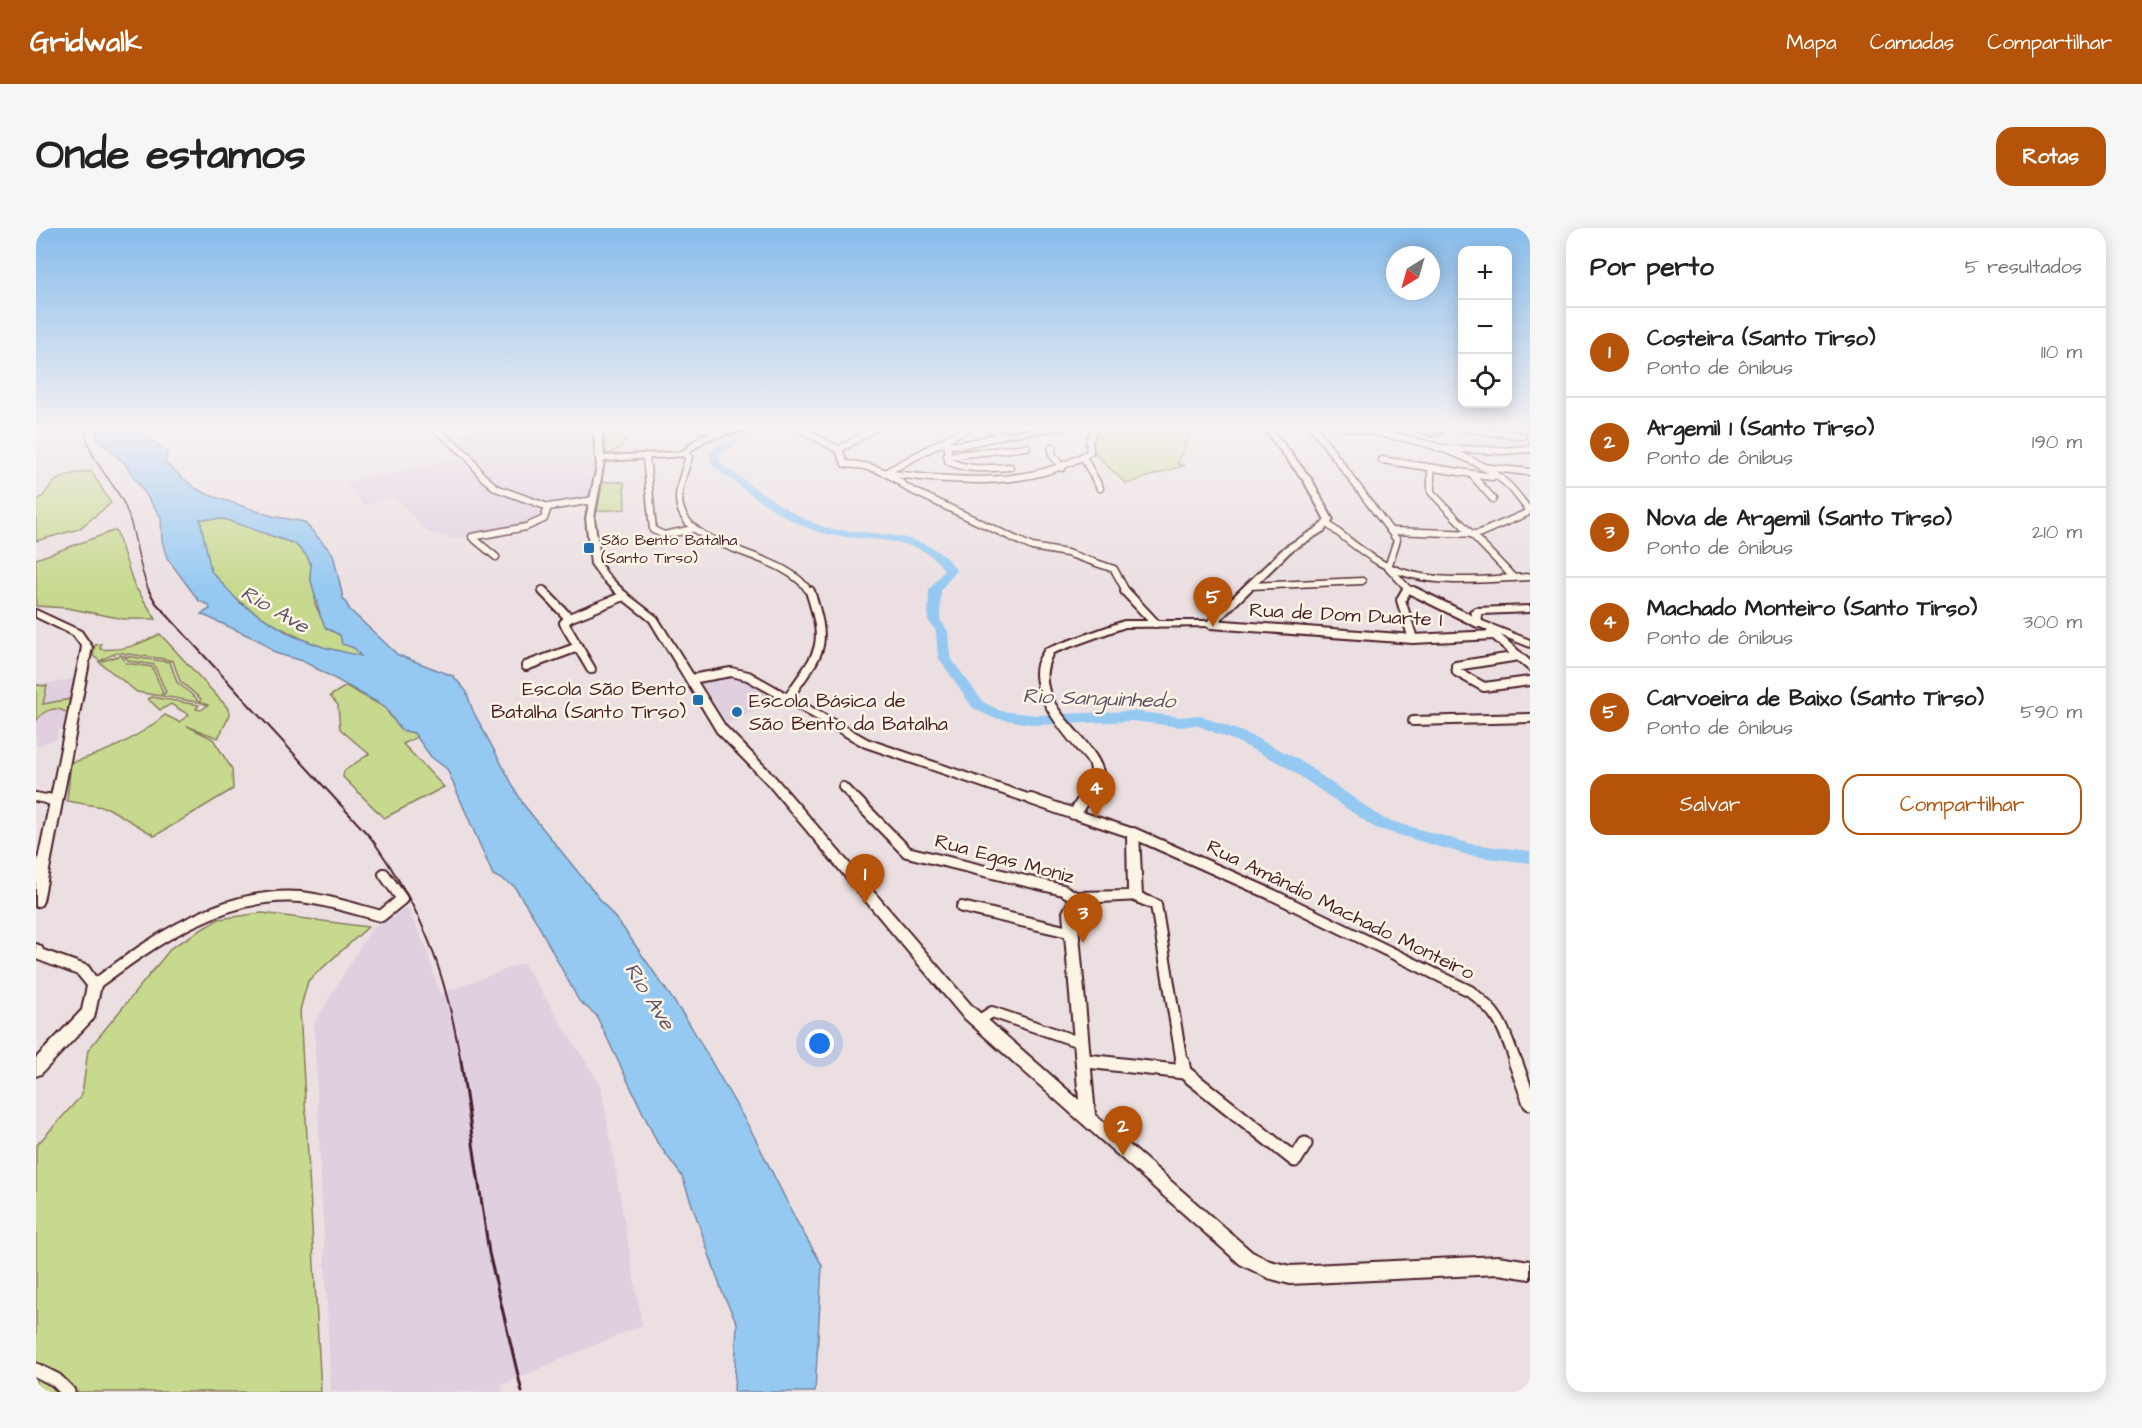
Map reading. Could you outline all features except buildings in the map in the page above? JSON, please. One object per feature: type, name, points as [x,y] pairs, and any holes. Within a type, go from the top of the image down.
[{"type":"street","points":[[488,481],[496,488],[548,507],[594,500]]},
{"type":"street","points":[[597,481],[590,518],[594,560],[604,576],[624,596],[654,619],[728,736],[770,779],[978,1021],[1246,1258],[1268,1269],[1290,1275],[1498,1265],[1530,1270]]},
{"type":"street","points":[[648,481],[653,530],[664,535],[693,529]]},
{"type":"street","points":[[683,481],[679,498],[682,510],[693,529],[709,540],[788,568],[811,592],[817,608],[821,644],[788,698]]},
{"type":"street","points":[[899,481],[907,488],[986,527],[1038,549],[1067,553],[1114,569],[1122,588],[1155,623]]},
{"type":"street","points":[[1096,481],[1100,488]]},
{"type":"street","points":[[691,679],[731,672],[748,676],[866,743],[1074,814],[1098,776],[1096,764],[1047,701],[1039,669],[1042,658],[1049,651],[1124,624],[1212,624],[1288,549],[1329,520],[1309,481]]},
{"type":"street","points":[[1352,481],[1397,540],[1388,567]]},
{"type":"street","points":[[1431,481],[1431,492],[1513,578]]},
{"type":"street","points":[[1478,481],[1493,499]]},
{"type":"street","points":[[1392,531],[1471,534],[1527,513],[1526,504],[1504,481]]},
{"type":"street","points":[[496,556],[472,537],[526,527],[544,519],[548,507]]},
{"type":"street","points":[[1326,523],[1388,567],[1440,581],[1530,577]]},
{"type":"street","name":"Rua de Dom Duarte I","points":[[1388,567],[1408,589],[1492,632]]},
{"type":"street","points":[[1250,586],[1362,581]]},
{"type":"street","points":[[1408,589],[1401,600],[1413,639]]},
{"type":"street","points":[[542,590],[569,618]]},
{"type":"street","points":[[591,669],[564,623],[569,618],[624,596]]},
{"type":"street","points":[[1478,623],[1475,611],[1530,609]]},
{"type":"street","points":[[36,613],[77,633],[87,647],[36,901]]},
{"type":"street","name":"Rua de Dom Duarte I","points":[[1212,624],[1413,639],[1492,632]]},
{"type":"street","points":[[1492,632],[1530,644]]},
{"type":"street","points":[[1492,632],[1530,666]]},
{"type":"street","points":[[526,666],[578,646]]},
{"type":"street","points":[[1519,656],[1456,666],[1457,672],[1472,685],[1484,688],[1530,681]]},
{"type":"street","points":[[1413,722],[1459,718],[1530,718]]},
{"type":"street","name":"Rua Egas Moniz","points":[[843,788],[907,852],[1063,890],[1077,898],[1136,896]]},
{"type":"street","points":[[36,797],[55,801]]},
{"type":"street","name":"Rua Amândio Machado Monteiro","points":[[1074,814],[1133,833],[1273,895],[1470,991],[1492,1008],[1503,1026],[1530,1103]]},
{"type":"street","points":[[1133,833],[1136,896],[1156,905],[1184,1072]]},
{"type":"street","points":[[36,1069],[89,1013],[94,985],[131,957],[179,927],[217,911],[257,900],[287,897],[316,899],[381,916],[394,908],[402,899],[384,874]]},
{"type":"street","points":[[1077,898],[1070,912],[1088,1118]]},
{"type":"street","points":[[962,907],[1072,933]]},
{"type":"street","points":[[36,950],[38,954],[83,970],[94,985]]},
{"type":"street","points":[[978,1021],[992,1012],[1082,1043]]},
{"type":"street","points":[[1084,1061],[1184,1072],[1295,1160],[1305,1144]]},
{"type":"street","points":[[36,1370],[56,1380],[68,1392]]},
{"type":"shaded area","points":[[594,481],[591,498],[553,506],[545,519],[451,539],[427,532],[394,496],[364,506],[346,482]]},
{"type":"shaded area","name":"Escola Básica de São Bento da Batalha","points":[[731,676],[745,679],[783,699],[727,724],[701,683]]},
{"type":"shaded area","points":[[75,678],[64,728],[58,730],[57,739],[36,746],[36,683],[55,683]]},
{"type":"shaded area","points":[[407,907],[426,948],[440,994],[523,963],[601,1086],[642,1325],[501,1385],[503,1392],[331,1392],[314,1024],[371,929]]},
{"type":"green space","points":[[97,481],[111,503],[79,529],[36,541],[36,501],[53,483]]},
{"type":"green space","points":[[603,482],[624,482],[625,509],[597,511]]},
{"type":"green space","points":[[200,519],[224,519],[295,544],[307,556],[311,565],[310,577],[315,589],[315,604],[326,628],[340,635],[363,656],[346,654],[302,639],[235,598],[219,583],[210,569]]},
{"type":"green space","points":[[116,530],[134,585],[156,619],[124,619],[67,608],[36,606],[36,559]]},
{"type":"green space","points":[[160,634],[227,707],[230,715],[218,738],[187,726],[213,739],[232,769],[233,789],[155,836],[108,808],[67,801],[71,763],[121,744],[165,715],[179,722],[189,715],[171,704],[160,710],[148,699],[152,697],[199,705],[196,709],[201,710],[208,705],[199,702],[201,699],[180,681],[173,661],[122,653],[100,661],[93,656],[95,645],[101,644],[100,649],[108,650],[123,648]]},
{"type":"green space","points":[[121,655],[126,663],[152,667],[163,692],[160,696],[137,692],[99,662]]},
{"type":"green space","points":[[124,656],[170,662],[177,682],[197,699],[197,702],[162,696],[166,692],[154,665],[129,661]]},
{"type":"green space","points":[[36,685],[47,686],[43,704],[70,699],[67,713],[58,709],[50,710],[36,721]]},
{"type":"green space","points":[[346,686],[384,707],[401,730],[414,733],[417,737],[403,744],[444,787],[384,818],[343,777],[344,771],[369,754],[340,729],[338,705],[330,696]]},
{"type":"green space","points":[[262,913],[368,927],[308,981],[300,1010],[321,1392],[36,1392],[36,1146],[82,1095],[88,1050],[172,947],[219,919]]},
{"type":"water","name":"Rio Ave","points":[[137,481],[187,481],[209,495],[272,516],[304,522],[333,554],[343,598],[350,610],[398,655],[453,676],[466,691],[473,711],[523,804],[624,929],[689,1023],[754,1136],[797,1222],[822,1265],[815,1392],[734,1392],[737,1323],[723,1294],[682,1176],[657,1142],[596,1015],[579,1001],[535,919],[514,886],[493,875],[447,769],[431,757],[414,733],[401,730],[384,706],[303,661],[275,653],[262,642],[201,614],[210,609],[209,605],[199,601],[167,558],[162,541],[161,517]],"holes":[[[200,519],[224,519],[295,544],[307,556],[311,565],[310,577],[326,628],[340,635],[342,644],[354,648],[361,656],[323,647],[291,635],[240,603],[211,571]]]},
{"type":"waterway","name":"Rio Sanguinhedo","points":[[738,481],[818,529],[891,539],[930,550],[943,558],[950,570],[935,590],[934,620],[942,631],[944,657],[978,705],[998,715],[1037,720],[1132,716],[1181,722],[1190,719],[1198,720],[1230,732],[1291,762],[1380,824],[1471,850],[1530,857]]},
{"type":"railway","points":[[110,481],[127,511],[149,592]]},
{"type":"railway","points":[[149,592],[156,603],[371,838],[389,865],[419,918],[430,944],[448,1000],[461,1063]]},
{"type":"railway","points":[[461,1061],[489,1253],[522,1392]]},
{"type":"place","name":"São Bento Batalha (Santo Tirso)","points":[[589,548]]},
{"type":"place","name":"Carvoeira de Baixo (Santo Tirso)","points":[[1213,627]]},
{"type":"place","name":"Escola São Bento Batalha (Santo Tirso)","points":[[698,700]]},
{"type":"place","name":"Escola Básica de São Bento da Batalha","points":[[737,712]]},
{"type":"place","name":"Machado Monteiro (Santo Tirso)","points":[[1096,818]]},
{"type":"place","name":"Costeira (Santo Tirso)","points":[[865,904]]},
{"type":"place","name":"Nova de Argemil (Santo Tirso)","points":[[1083,943]]},
{"type":"place","name":"Argemil 1 (Santo Tirso)","points":[[1123,1156]]}]
